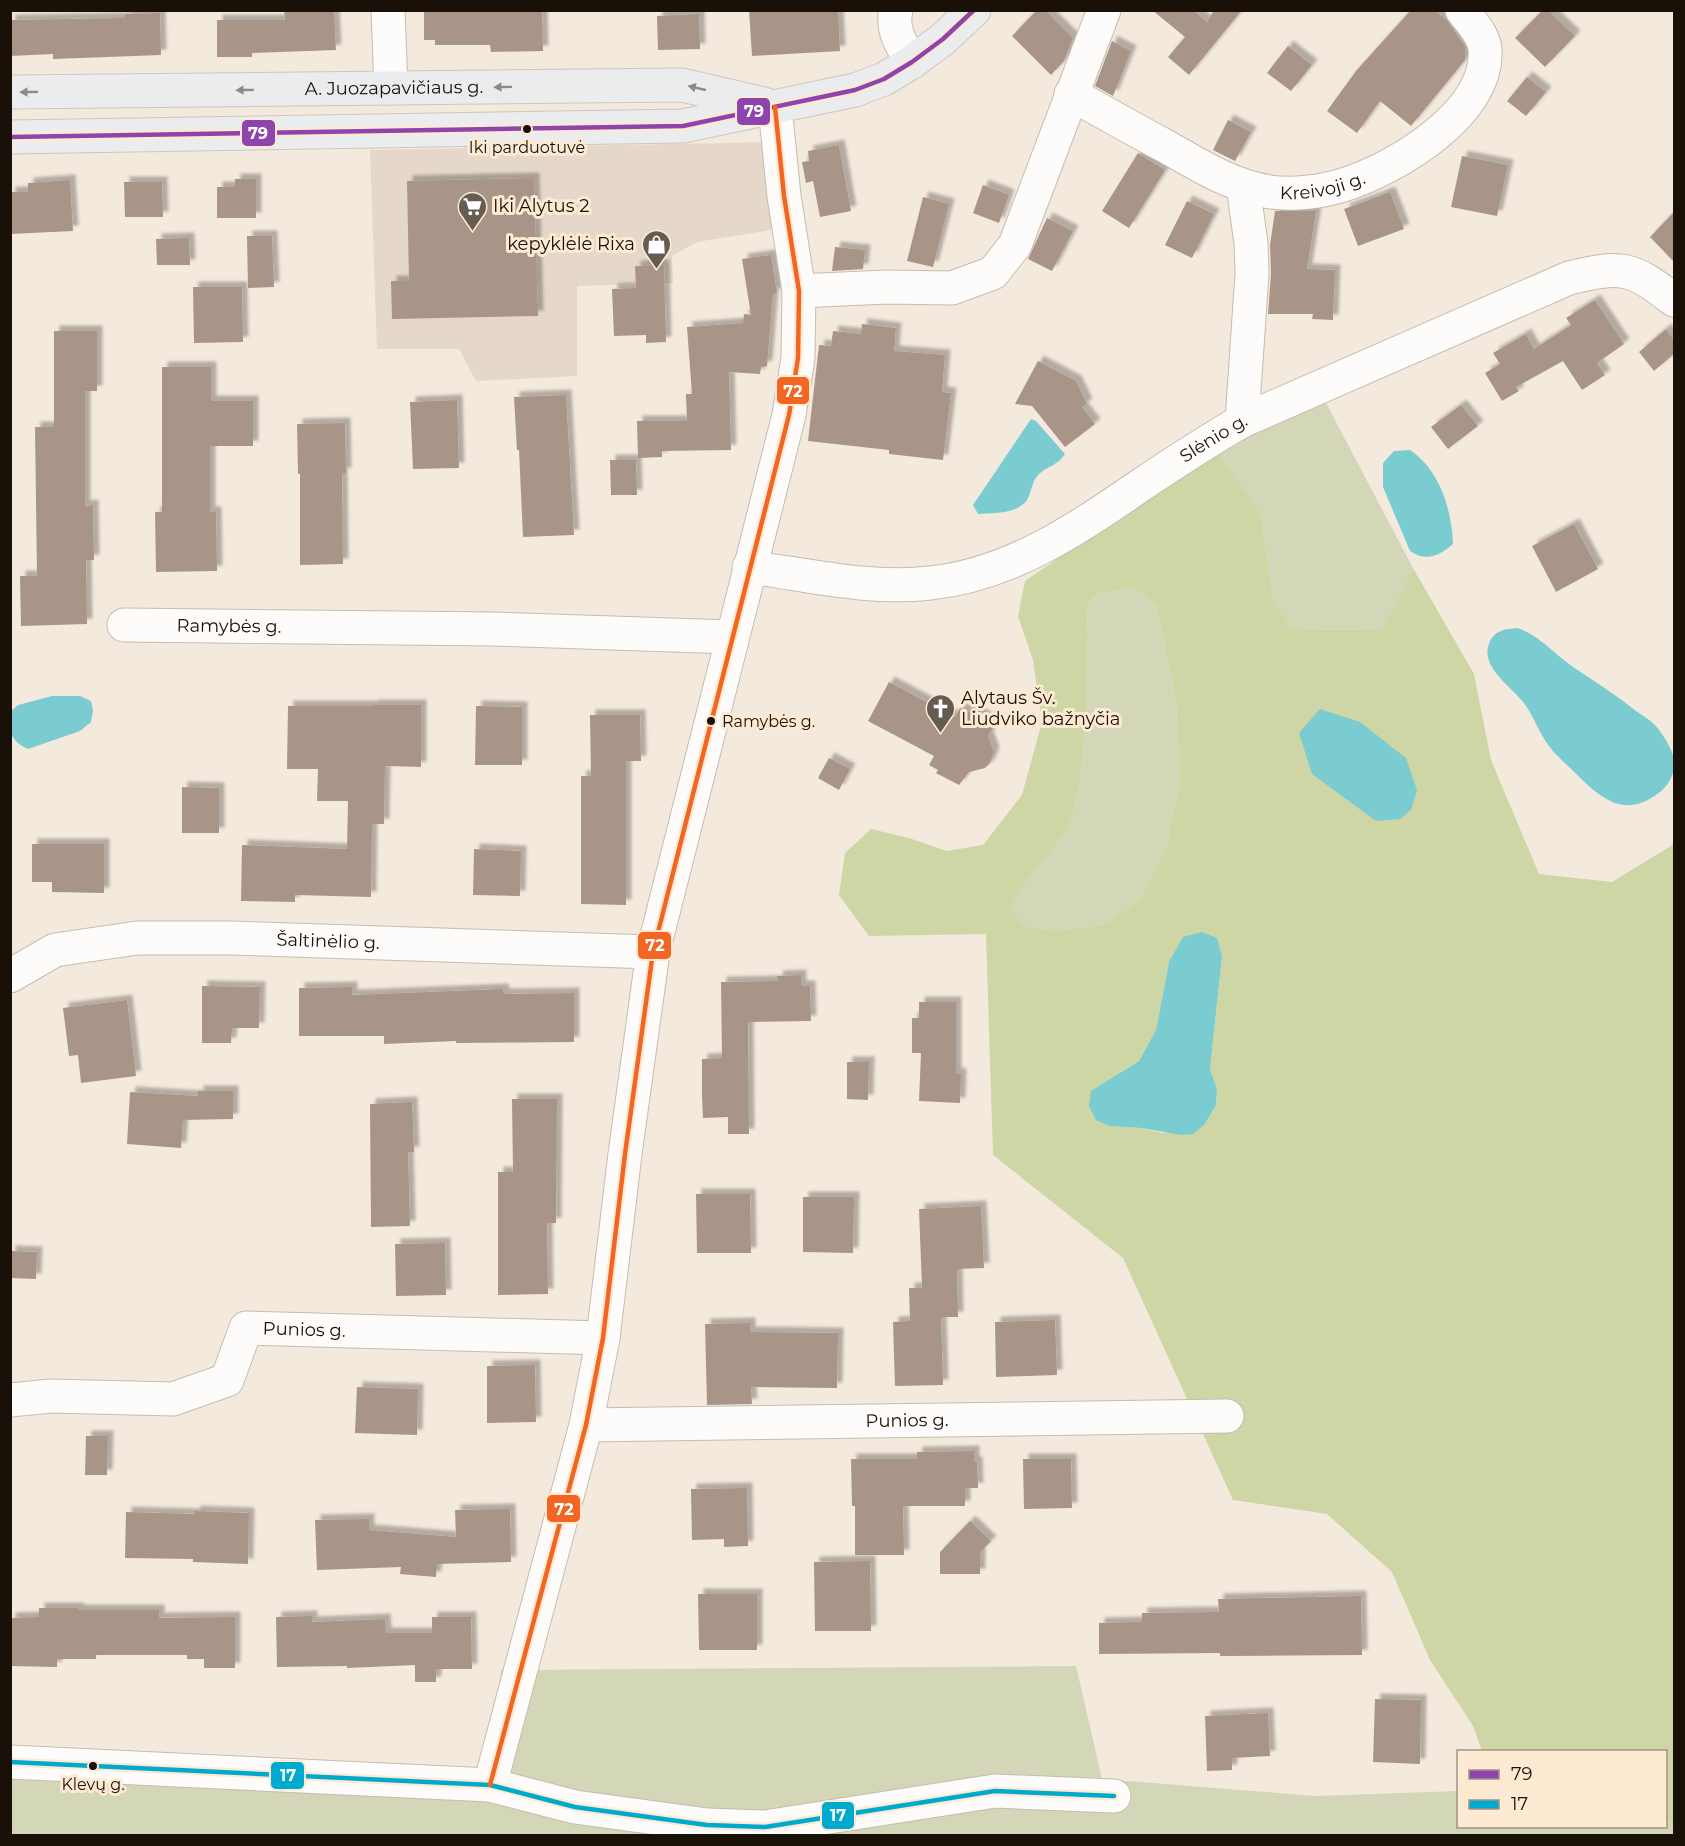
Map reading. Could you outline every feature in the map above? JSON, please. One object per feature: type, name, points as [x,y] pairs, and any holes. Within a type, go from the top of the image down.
[{"type":"main road","name":"A. Juozapavičiaus g.","points":[[10,136],[683,126],[855,90],[884,79],[943,39],[974,10]]},
{"type":"main road","name":"A. Juozapavičiaus g.","points":[[10,92],[682,85],[774,107]]},
{"type":"main road","points":[[292,89],[294,132]]},
{"type":"main road","points":[[66,92],[67,136]]},
{"type":"street","points":[[388,10],[391,88]]},
{"type":"street","points":[[896,10],[894,19],[897,34],[912,62]]},
{"type":"street","points":[[799,291],[886,287],[952,288],[993,273],[1015,245],[1104,10]]},
{"type":"street","name":"Kreivoji g.","points":[[1071,94],[1210,171],[1243,186],[1273,192],[1309,192],[1343,185],[1388,165],[1436,135],[1458,115],[1476,89],[1485,66],[1485,46],[1478,31],[1462,10]]},
{"type":"street","points":[[490,1785],[586,1425],[603,1338],[625,1154],[653,952],[789,415],[798,358],[799,291],[784,196],[774,107]]},
{"type":"street","points":[[1242,421],[1252,273],[1251,243],[1243,186]]},
{"type":"street","name":"Slėnio g.","points":[[749,567],[874,585],[929,584],[989,571],[1032,554],[1068,534],[1198,447],[1242,421],[1569,278],[1599,271],[1624,270],[1643,277],[1674,300]]},
{"type":"street","name":"Ramybės g.","points":[[124,625],[494,629],[731,637]]},
{"type":"street","name":"Šaltinėlio g.","points":[[10,976],[55,950],[137,938],[231,938],[653,952]]},
{"type":"street","name":"Punios g.","points":[[10,1400],[51,1396],[173,1399],[227,1380],[246,1328],[603,1338]]},
{"type":"street","name":"Punios g.","points":[[586,1425],[1227,1416]]},
{"type":"street","points":[[10,1762],[490,1785],[575,1807],[707,1825],[765,1827],[995,1791],[1114,1796]]},
{"type":"shaded area","points":[[773,142],[771,230],[697,242],[672,256],[673,283],[577,286],[577,376],[476,381],[459,349],[377,349],[370,150]]},
{"type":"green space","points":[[1326,403],[1413,568],[1381,630],[1291,629],[1273,596],[1260,511],[1217,450]]},
{"type":"green space","points":[[1217,450],[1260,511],[1273,596],[1291,629],[1381,630],[1413,568],[1474,674],[1491,760],[1539,874],[1612,882],[1674,844],[1674,1823],[1667,1820],[1667,1750],[1482,1750],[1473,1726],[1430,1660],[1392,1572],[1327,1514],[1233,1500],[1123,1258],[993,1155],[986,934],[869,936],[839,895],[845,853],[871,829],[909,838],[947,851],[983,845],[1022,795],[1042,722],[1033,660],[1018,616],[1025,581]],"holes":[[[1134,588],[1156,604],[1176,702],[1180,781],[1167,844],[1140,900],[1101,925],[1056,931],[1022,925],[1011,907],[1030,875],[1069,826],[1077,795],[1084,747],[1088,603],[1099,593]],[[1222,957],[1210,1069],[1217,1089],[1216,1105],[1205,1124],[1162,1133],[1141,1128],[1110,1126],[1121,1072],[1139,1061],[1156,1030],[1169,962]]]},
{"type":"green space","points":[[1134,588],[1156,604],[1176,702],[1180,781],[1167,844],[1140,900],[1101,925],[1056,931],[1022,925],[1010,907],[1022,885],[1069,826],[1077,795],[1084,747],[1088,603],[1099,593]]},
{"type":"green space","points":[[1076,1666],[1102,1779],[1316,1796],[1457,1791],[1457,1828],[1667,1828],[1667,1820],[1674,1823],[1674,1836],[11,1836],[11,1762],[490,1785],[501,1670]]},
{"type":"water","points":[[1031,419],[1036,421],[1065,454],[1036,477],[1029,497],[1023,505],[1005,512],[978,514],[973,505]]},
{"type":"water","points":[[1410,450],[1429,468],[1437,480],[1450,518],[1453,544],[1443,552],[1427,557],[1410,551],[1383,487],[1383,463],[1394,451]]},
{"type":"water","points":[[1518,628],[1540,641],[1655,725],[1669,746],[1674,765],[1671,778],[1660,792],[1646,801],[1633,805],[1621,805],[1610,801],[1589,786],[1552,750],[1524,703],[1493,669],[1489,661],[1487,652],[1491,639],[1504,630]]},
{"type":"water","points":[[52,696],[80,696],[91,701],[93,710],[91,722],[80,731],[28,749],[21,746],[12,734],[11,711],[18,705]]},
{"type":"water","points":[[1320,709],[1360,722],[1406,758],[1417,790],[1411,810],[1400,819],[1376,821],[1312,774],[1299,733]]},
{"type":"water","points":[[1202,932],[1217,938],[1222,957],[1210,1069],[1217,1089],[1216,1105],[1205,1124],[1193,1134],[1181,1135],[1141,1128],[1110,1126],[1096,1120],[1089,1106],[1091,1091],[1139,1061],[1156,1030],[1169,962],[1183,937]]},
{"type":"building","points":[[284,10],[334,10],[336,50],[252,53],[252,57],[217,57],[217,20],[285,20]]},
{"type":"building","points":[[542,10],[543,51],[491,52],[490,45],[435,45],[435,40],[424,40],[424,11]]},
{"type":"building","points":[[749,10],[838,10],[840,51],[752,56]]},
{"type":"building","points":[[1037,10],[1045,10],[1073,38],[1064,61],[1051,75],[1012,36]]},
{"type":"building","points":[[1152,10],[1193,10],[1207,22],[1214,10],[1242,10],[1189,75],[1168,57],[1185,37]]},
{"type":"building","points":[[1411,10],[1434,10],[1447,20],[1465,46],[1465,60],[1411,126],[1380,101],[1357,133],[1327,111],[1356,71]]},
{"type":"building","points":[[1543,10],[1548,10],[1575,36],[1545,67],[1515,38]]},
{"type":"building","points":[[160,13],[161,55],[53,59],[53,54],[10,56],[10,20],[125,18],[125,14]]},
{"type":"building","points":[[699,14],[700,49],[658,50],[657,16]]},
{"type":"building","points":[[1112,41],[1131,51],[1113,96],[1095,86]]},
{"type":"building","points":[[1288,46],[1312,65],[1291,91],[1267,73]]},
{"type":"building","points":[[1527,77],[1546,92],[1526,116],[1507,101]]},
{"type":"building","points":[[1228,120],[1251,132],[1235,161],[1213,150]]},
{"type":"building","points":[[839,145],[851,211],[820,217],[813,181],[806,183],[802,162],[809,161],[808,151]]},
{"type":"building","points":[[1138,153],[1165,170],[1129,228],[1102,211]]},
{"type":"building","points":[[1462,156],[1508,165],[1497,216],[1451,207]]},
{"type":"building","name":"Iki Alytus 2","points":[[534,178],[538,316],[392,319],[391,281],[409,281],[407,181]]},
{"type":"building","points":[[235,179],[256,179],[256,218],[217,218],[217,187],[235,187]]},
{"type":"building","points":[[70,180],[73,231],[10,234],[10,192],[28,192],[28,183]]},
{"type":"building","points":[[124,182],[162,182],[163,217],[125,217]]},
{"type":"building","points":[[983,185],[1009,195],[999,223],[973,213]]},
{"type":"building","points":[[1390,192],[1404,229],[1358,246],[1344,209]]},
{"type":"building","points":[[923,197],[949,204],[933,267],[907,261]]},
{"type":"building","points":[[1187,201],[1214,214],[1192,258],[1165,245]]},
{"type":"building","points":[[1275,211],[1316,211],[1307,269],[1335,270],[1333,320],[1312,319],[1313,314],[1268,314],[1271,274],[1270,245]]},
{"type":"building","points":[[1674,212],[1674,262],[1650,237]]},
{"type":"building","points":[[1047,218],[1073,231],[1052,271],[1028,259]]},
{"type":"building","points":[[247,236],[272,236],[274,287],[248,288]]},
{"type":"building","points":[[189,238],[190,265],[157,265],[156,239]]},
{"type":"building","points":[[835,247],[865,250],[863,269],[832,271]]},
{"type":"building","points":[[771,255],[777,293],[773,294],[767,366],[761,367],[760,374],[729,372],[731,450],[662,451],[662,457],[638,458],[637,421],[687,421],[686,394],[692,394],[687,327],[743,323],[744,314],[751,315],[742,259]]},
{"type":"building","points":[[664,265],[666,342],[646,343],[646,335],[614,336],[612,289],[636,288],[635,266]]},
{"type":"building","points":[[193,287],[242,287],[243,342],[194,343]]},
{"type":"building","points":[[1595,300],[1624,344],[1597,363],[1605,375],[1582,390],[1563,361],[1516,387],[1519,391],[1502,401],[1485,373],[1500,364],[1493,353],[1526,334],[1534,349],[1571,325],[1566,318]]},
{"type":"building","points":[[862,324],[896,328],[894,351],[945,355],[942,392],[951,393],[943,460],[889,454],[889,450],[808,441],[819,345],[831,346],[833,331],[861,334]]},
{"type":"building","points":[[1666,329],[1674,340],[1674,354],[1654,371],[1639,352]]},
{"type":"building","points":[[54,331],[97,331],[97,391],[85,391],[85,506],[93,505],[94,560],[86,560],[87,624],[21,626],[20,576],[37,576],[35,427],[54,427]]},
{"type":"building","points":[[1038,361],[1076,381],[1087,404],[1082,407],[1095,424],[1065,447],[1032,406],[1015,404]]},
{"type":"building","points":[[162,367],[211,367],[211,401],[253,401],[253,446],[210,446],[210,512],[216,512],[217,571],[156,572],[155,512],[162,512]]},
{"type":"building","points":[[566,395],[574,535],[523,537],[514,397]]},
{"type":"building","points":[[457,400],[459,468],[413,469],[410,402]]},
{"type":"building","points":[[1461,405],[1478,426],[1448,449],[1431,427]]},
{"type":"building","points":[[345,423],[346,473],[342,473],[343,564],[300,565],[300,474],[298,474],[297,424]]},
{"type":"building","points":[[610,460],[636,460],[637,495],[611,495]]},
{"type":"building","points":[[1574,524],[1598,569],[1556,592],[1532,546]]},
{"type":"building","name":"Alytaus Šv. Liudviko bažnyčia","points":[[889,682],[955,717],[960,708],[969,712],[970,709],[991,720],[992,729],[988,736],[994,752],[990,763],[985,768],[969,772],[959,785],[936,773],[938,770],[929,765],[934,756],[868,721]]},
{"type":"building","points":[[421,705],[421,767],[385,766],[384,824],[372,824],[371,897],[295,895],[295,902],[241,901],[242,845],[347,849],[348,801],[317,801],[318,769],[287,769],[288,706]]},
{"type":"building","points":[[476,706],[522,707],[522,765],[475,765]]},
{"type":"building","points":[[590,715],[640,715],[641,761],[626,761],[626,905],[581,904],[581,776],[591,776]]},
{"type":"building","points":[[829,758],[850,769],[839,790],[818,778]]},
{"type":"building","points":[[182,787],[219,788],[219,833],[182,833]]},
{"type":"building","points":[[32,844],[104,844],[104,893],[52,892],[52,882],[32,882]]},
{"type":"building","points":[[474,849],[521,851],[520,896],[473,895]]},
{"type":"building","points":[[801,975],[801,986],[810,986],[811,1021],[748,1022],[749,1134],[728,1134],[728,1117],[703,1118],[702,1059],[722,1058],[721,982],[778,981],[777,976]]},
{"type":"building","points":[[202,986],[260,987],[259,1028],[232,1028],[231,1043],[202,1043]]},
{"type":"building","points":[[352,987],[352,995],[503,989],[504,994],[574,993],[574,1042],[456,1043],[456,1041],[384,1044],[384,1036],[299,1036],[299,988]]},
{"type":"building","points":[[127,1000],[136,1076],[81,1083],[78,1055],[69,1056],[63,1008]]},
{"type":"building","points":[[919,1002],[956,1002],[956,1073],[961,1074],[960,1103],[919,1101],[921,1053],[912,1053],[912,1018],[919,1018]]},
{"type":"building","points":[[847,1062],[869,1062],[868,1100],[847,1099]]},
{"type":"building","points":[[198,1091],[233,1091],[233,1119],[183,1120],[181,1148],[127,1144],[130,1092],[198,1096]]},
{"type":"building","points":[[512,1099],[557,1099],[556,1223],[547,1223],[548,1294],[498,1295],[498,1172],[513,1172]]},
{"type":"building","points":[[412,1102],[414,1152],[408,1152],[410,1226],[371,1227],[370,1104]]},
{"type":"building","points":[[696,1194],[750,1194],[751,1253],[697,1253]]},
{"type":"building","points":[[803,1197],[854,1197],[853,1253],[803,1252]]},
{"type":"building","points":[[981,1206],[984,1268],[957,1269],[958,1317],[941,1317],[943,1385],[895,1386],[893,1322],[910,1321],[909,1288],[922,1288],[919,1209]]},
{"type":"building","points":[[445,1243],[446,1295],[396,1296],[395,1244]]},
{"type":"building","points":[[10,1251],[37,1252],[36,1279],[10,1278]]},
{"type":"building","points":[[1055,1320],[1057,1375],[996,1377],[995,1322]]},
{"type":"building","points":[[750,1323],[750,1332],[838,1333],[837,1388],[751,1387],[752,1404],[707,1405],[705,1324]]},
{"type":"building","points":[[535,1365],[536,1422],[487,1423],[487,1366]]},
{"type":"building","points":[[357,1387],[418,1389],[417,1435],[355,1433]]},
{"type":"building","points":[[86,1436],[108,1436],[107,1475],[85,1475]]},
{"type":"building","points":[[974,1451],[974,1462],[977,1462],[978,1488],[965,1488],[965,1506],[903,1506],[904,1555],[855,1555],[855,1506],[852,1506],[851,1459],[917,1459],[917,1452]]},
{"type":"building","points":[[1023,1459],[1071,1459],[1072,1508],[1024,1509]]},
{"type":"building","points":[[747,1488],[748,1546],[724,1547],[724,1539],[692,1540],[691,1489]]},
{"type":"building","points":[[510,1509],[511,1562],[437,1564],[436,1577],[400,1574],[401,1567],[317,1570],[315,1520],[369,1519],[369,1530],[456,1537],[455,1510]]},
{"type":"building","points":[[195,1511],[249,1513],[248,1564],[193,1562],[193,1559],[125,1558],[126,1512],[195,1514]]},
{"type":"building","points":[[970,1521],[991,1541],[980,1552],[980,1574],[940,1574],[940,1552]]},
{"type":"building","points":[[870,1561],[871,1631],[815,1631],[814,1562]]},
{"type":"building","points":[[698,1594],[757,1594],[757,1650],[699,1650]]},
{"type":"building","points":[[1361,1596],[1362,1655],[1099,1654],[1099,1623],[1142,1622],[1142,1613],[1219,1612],[1218,1599]]},
{"type":"building","points":[[39,1608],[159,1610],[159,1618],[235,1617],[235,1668],[204,1668],[204,1659],[187,1659],[187,1655],[96,1655],[96,1659],[57,1659],[57,1667],[10,1666],[10,1618],[39,1617]]},
{"type":"building","points":[[312,1616],[312,1622],[385,1619],[386,1633],[432,1633],[432,1617],[471,1617],[472,1669],[436,1669],[436,1682],[415,1682],[415,1665],[347,1668],[347,1666],[277,1667],[276,1617]]},
{"type":"building","points":[[1375,1699],[1421,1700],[1420,1764],[1373,1762]]},
{"type":"building","points":[[1268,1713],[1270,1756],[1232,1758],[1232,1770],[1207,1771],[1205,1716]]},
{"type":"transit line","name":"79","points":[[10,137],[683,126],[855,90],[884,79],[943,39],[974,10]]},
{"type":"transit line","name":"72","points":[[490,1785],[586,1425],[603,1338],[625,1154],[653,952],[789,415],[798,358],[799,291],[784,196],[775,107]]},
{"type":"transit line","name":"17","points":[[10,1762],[490,1785],[575,1807],[707,1825],[765,1827],[995,1791],[1114,1796]]},
{"type":"place","name":"Iki parduotuvė","points":[[527,129]]},
{"type":"place","name":"Iki Alytus 2","points":[[472,232]]},
{"type":"place","name":"kepyklėlė Rixa","points":[[656,270]]},
{"type":"place","name":"Ramybės g.","points":[[711,721]]},
{"type":"place","name":"Alytaus Šv. Liudviko bažnyčia","points":[[940,734]]},
{"type":"place","name":"Klevų g.","points":[[93,1766]]}]
